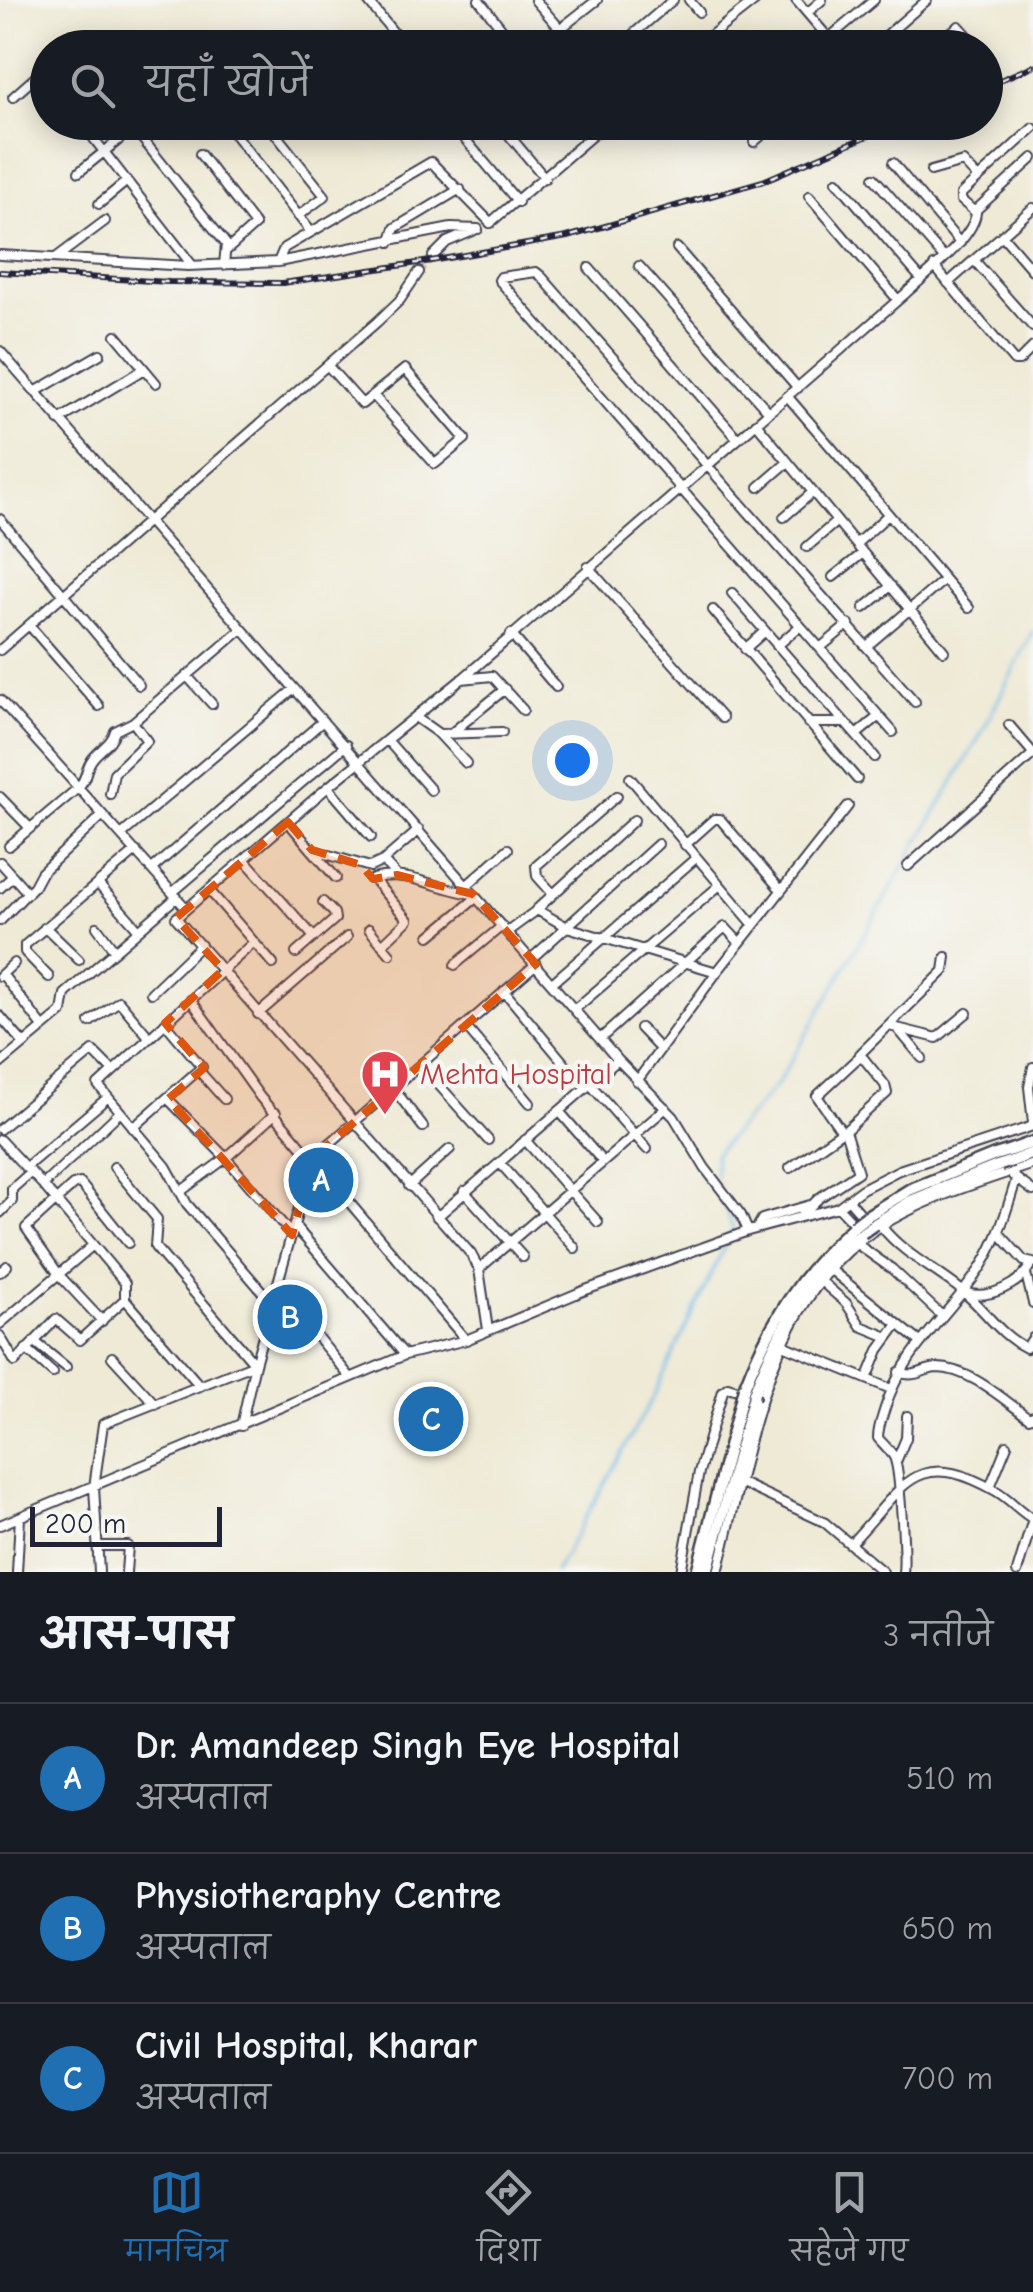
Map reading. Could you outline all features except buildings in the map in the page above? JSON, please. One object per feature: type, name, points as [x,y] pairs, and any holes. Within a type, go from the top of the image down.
[{"type":"highway","points":[[1007,1164],[1033,1142]]},
{"type":"highway","points":[[697,1572],[774,1319],[798,1283],[823,1254],[860,1235],[909,1190],[1033,1154]]},
{"type":"highway","points":[[707,1572],[751,1395]]},
{"type":"street","points":[[368,0],[392,30]]},
{"type":"street","points":[[479,0],[503,30]]},
{"type":"street","points":[[535,0],[560,30],[593,1]]},
{"type":"street","points":[[638,30],[673,0]]},
{"type":"street","points":[[689,0],[700,12]]},
{"type":"street","points":[[717,30],[756,0]]},
{"type":"street","points":[[796,0],[822,30]]},
{"type":"street","points":[[807,13],[822,0]]},
{"type":"street","points":[[838,30],[874,0]]},
{"type":"street","points":[[893,30],[927,0]]},
{"type":"street","points":[[13,96],[30,82]]},
{"type":"street","points":[[488,1330],[479,1269],[470,1254],[176,918],[328,787],[462,679],[944,258],[975,222],[975,212],[960,196],[1033,128]]},
{"type":"street","points":[[95,140],[192,266]]},
{"type":"street","points":[[79,172],[117,140]]},
{"type":"street","points":[[146,140],[226,244],[224,265]]},
{"type":"street","points":[[242,140],[310,232]]},
{"type":"street","points":[[280,140],[324,196],[298,216]]},
{"type":"street","points":[[466,140],[518,202]]},
{"type":"street","points":[[513,140],[544,178]]},
{"type":"street","points":[[433,256],[453,238],[491,223],[587,140]]},
{"type":"street","points":[[200,154],[255,224],[227,250]]},
{"type":"street","points":[[975,212],[1033,158]]},
{"type":"street","points":[[278,262],[282,249],[431,162],[491,223]]},
{"type":"street","points":[[931,171],[964,162],[978,178]]},
{"type":"street","points":[[893,163],[960,243]]},
{"type":"street","points":[[874,178],[944,258]]},
{"type":"street","points":[[99,204],[127,180]]},
{"type":"street","points":[[838,181],[921,278]]},
{"type":"street","points":[[390,242],[395,228],[460,190]]},
{"type":"street","points":[[810,196],[898,300]]},
{"type":"street","points":[[948,283],[1032,211]]},
{"type":"street","points":[[55,258],[106,221]]},
{"type":"street","points":[[0,255],[224,265],[278,262],[451,228],[478,229]]},
{"type":"street","points":[[1002,235],[1033,270]]},
{"type":"street","points":[[677,248],[798,388]]},
{"type":"street","points":[[974,260],[1033,326]]},
{"type":"street","points":[[639,266],[769,412]]},
{"type":"street","points":[[934,266],[1014,361],[1033,347]]},
{"type":"street","points":[[590,268],[738,439]]},
{"type":"street","points":[[0,650],[328,366],[390,310],[419,272]]},
{"type":"street","points":[[893,732],[501,277],[536,272],[541,276],[915,702]]},
{"type":"street","points":[[116,335],[156,384]]},
{"type":"street","points":[[0,350],[618,1060],[666,1108],[752,1229]]},
{"type":"street","points":[[35,392],[100,354]]},
{"type":"street","points":[[328,366],[362,404],[373,395],[405,369],[466,438],[435,464],[373,395]]},
{"type":"street","points":[[59,420],[144,369]]},
{"type":"street","points":[[788,397],[969,608]]},
{"type":"street","points":[[756,424],[944,650]]},
{"type":"street","points":[[759,488],[788,462]]},
{"type":"street","points":[[784,516],[813,492]]},
{"type":"street","points":[[856,544],[888,515]]},
{"type":"street","points":[[0,519],[139,685]]},
{"type":"street","points":[[807,547],[837,521]]},
{"type":"street","points":[[833,578],[863,553]]},
{"type":"street","points":[[588,567],[722,718]]},
{"type":"street","points":[[866,646],[944,580]]},
{"type":"street","points":[[864,608],[890,586]]},
{"type":"street","points":[[732,593],[875,758]]},
{"type":"street","points":[[713,610],[857,779]]},
{"type":"street","points":[[820,648],[849,624]]},
{"type":"street","points":[[29,625],[98,706]]},
{"type":"street","points":[[777,646],[800,626]]},
{"type":"street","points":[[9,846],[78,788],[87,778],[88,764],[113,740],[115,731],[132,722],[241,630]]},
{"type":"street","points":[[745,649],[765,631]]},
{"type":"street","points":[[511,634],[556,686]]},
{"type":"street","points":[[187,676],[212,704]]},
{"type":"street","points":[[462,679],[489,676],[523,710]]},
{"type":"street","points":[[121,834],[294,689]]},
{"type":"street","points":[[452,733],[505,690]]},
{"type":"street","points":[[0,700],[186,908]]},
{"type":"street","points":[[856,735],[878,716]]},
{"type":"street","points":[[415,717],[439,734],[466,763]]},
{"type":"street","points":[[110,794],[114,773],[147,741],[132,722]]},
{"type":"street","points":[[152,869],[324,722]]},
{"type":"street","points":[[808,723],[845,723]]},
{"type":"street","points":[[908,866],[1033,753],[1009,725]]},
{"type":"street","points":[[439,734],[502,732]]},
{"type":"street","points":[[387,740],[431,790]]},
{"type":"street","points":[[0,1064],[65,1009],[65,994],[346,745]]},
{"type":"street","points":[[630,778],[753,924]]},
{"type":"street","points":[[328,787],[371,837]]},
{"type":"street","points":[[0,796],[30,828]]},
{"type":"street","points":[[553,894],[535,872],[536,866],[617,796]]},
{"type":"street","points":[[637,1081],[739,942],[848,806]]},
{"type":"street","points":[[0,921],[28,893],[41,873],[103,815]]},
{"type":"street","points":[[685,845],[714,818],[720,819],[780,889]]},
{"type":"street","points":[[455,965],[535,911],[634,820]]},
{"type":"street","points":[[288,822],[336,878]]},
{"type":"street","points":[[312,850],[376,866],[419,830]]},
{"type":"street","points":[[241,1426],[314,1158],[504,991],[567,926],[658,844]]},
{"type":"street","points":[[466,886],[508,849]]},
{"type":"street","points":[[48,977],[24,949],[136,851]]},
{"type":"street","points":[[552,983],[696,858]]},
{"type":"street","points":[[244,860],[313,936]]},
{"type":"street","points":[[383,861],[395,874],[474,896]]},
{"type":"street","points":[[0,862],[28,893]]},
{"type":"street","points":[[361,865],[408,920],[382,944]]},
{"type":"street","points":[[373,880],[395,874]]},
{"type":"street","points":[[0,888],[13,876]]},
{"type":"street","points":[[98,884],[139,930]]},
{"type":"street","points":[[575,1010],[720,885]]},
{"type":"street","points":[[209,890],[273,964]]},
{"type":"street","points":[[430,936],[474,896]]},
{"type":"street","points":[[296,953],[335,919],[323,902]]},
{"type":"street","points":[[535,911],[567,926],[717,972]]},
{"type":"street","points":[[45,927],[79,960]]},
{"type":"street","points":[[97,927],[115,951]]},
{"type":"street","points":[[600,1039],[725,928],[739,942]]},
{"type":"street","points":[[369,929],[390,954]]},
{"type":"street","points":[[258,1014],[348,937]]},
{"type":"street","points":[[254,942],[98,1085],[166,1166],[187,1204],[272,1304]]},
{"type":"street","points":[[151,993],[201,945]]},
{"type":"street","points":[[797,1220],[810,1205],[858,1172],[844,1130],[817,1096],[893,1027],[944,971],[946,957]]},
{"type":"street","points":[[14,962],[1,975],[43,1027]]},
{"type":"street","points":[[504,991],[569,1069]]},
{"type":"street","points":[[191,1000],[254,1090],[466,1340]]},
{"type":"street","points":[[90,1022],[119,1001],[149,1038]]},
{"type":"street","points":[[893,1027],[937,1038],[966,1012]]},
{"type":"street","points":[[0,1016],[24,1044]]},
{"type":"street","points":[[133,1128],[200,1072],[201,1064],[165,1023]]},
{"type":"street","points":[[465,1026],[530,1102]]},
{"type":"street","points":[[893,1027],[922,1058]]},
{"type":"street","points":[[640,1028],[660,1049]]},
{"type":"street","points":[[0,1129],[93,1051],[112,1070]]},
{"type":"street","points":[[790,1168],[888,1093],[886,1085],[860,1056]]},
{"type":"street","points":[[437,1217],[618,1060]]},
{"type":"street","points":[[422,1065],[488,1140]]},
{"type":"street","points":[[0,1525],[405,1356],[466,1340],[582,1291],[752,1229],[838,1207],[899,1170],[1033,1125],[1033,1067]]},
{"type":"street","points":[[200,1072],[224,1099]]},
{"type":"street","points":[[590,1084],[647,1149]]},
{"type":"street","points":[[394,1089],[423,1127]]},
{"type":"street","points":[[0,1213],[28,1169],[106,1099]]},
{"type":"street","points":[[168,1099],[293,1230],[405,1356]]},
{"type":"street","points":[[479,1269],[666,1108]]},
{"type":"street","points":[[558,1111],[603,1162]]},
{"type":"street","points":[[42,1185],[119,1113]]},
{"type":"street","points":[[180,1192],[276,1114]]},
{"type":"street","points":[[994,1138],[1007,1164],[1033,1191]]},
{"type":"street","points":[[0,1140],[125,1284],[125,1299],[200,1386]]},
{"type":"street","points":[[525,1140],[598,1222]]},
{"type":"street","points":[[409,1186],[450,1149]]},
{"type":"street","points":[[500,1163],[575,1248]]},
{"type":"street","points":[[896,1462],[877,1434],[891,1389],[919,1341],[963,1292],[999,1233],[1007,1164]]},
{"type":"street","points":[[874,1224],[1007,1164],[1033,1164]]},
{"type":"street","points":[[114,1167],[155,1214],[155,1247],[255,1364]]},
{"type":"street","points":[[102,1321],[26,1232],[73,1184],[80,1183],[128,1243]]},
{"type":"street","points":[[0,1185],[12,1198]]},
{"type":"street","points":[[464,1191],[523,1257]]},
{"type":"street","points":[[848,1199],[912,1257],[963,1292],[1004,1335],[1026,1348],[1033,1338]]},
{"type":"street","points":[[752,1229],[762,1220],[810,1205]]},
{"type":"street","points":[[838,1207],[892,1269],[942,1315]]},
{"type":"street","points":[[963,1292],[974,1296],[986,1294],[1026,1274],[1032,1264],[1024,1261],[999,1233]]},
{"type":"street","points":[[718,1572],[741,1483],[751,1395],[830,1270],[860,1235]]},
{"type":"street","points":[[0,1324],[92,1246]]},
{"type":"street","points":[[830,1270],[919,1341]]},
{"type":"street","points":[[1026,1274],[1033,1303]]},
{"type":"street","points":[[822,1282],[849,1306],[864,1328],[888,1337]]},
{"type":"street","points":[[277,1288],[350,1378]]},
{"type":"street","points":[[0,1336],[14,1362],[58,1318],[78,1341],[125,1299]]},
{"type":"street","points":[[867,1379],[898,1324]]},
{"type":"street","points":[[34,1341],[66,1367]]},
{"type":"street","points":[[783,1345],[891,1389]]},
{"type":"street","points":[[26,1350],[53,1372]]},
{"type":"street","points":[[112,1356],[155,1404]]},
{"type":"street","points":[[99,1572],[94,1487],[102,1424],[255,1364]]},
{"type":"street","points":[[899,1372],[912,1376],[940,1368],[956,1373],[985,1387],[1029,1418],[1033,1416]]},
{"type":"street","points":[[680,1572],[699,1472],[723,1391],[728,1387],[751,1395]]},
{"type":"street","points":[[904,1572],[896,1462],[906,1438],[906,1416]]},
{"type":"street","points":[[990,1488],[1007,1446]]},
{"type":"street","points":[[851,1543],[898,1489],[918,1474],[956,1474],[990,1488],[1033,1519],[1017,1572]]},
{"type":"street","points":[[741,1483],[824,1522],[884,1572]]},
{"type":"street","points":[[17,1572],[20,1517]]},
{"type":"street","points":[[98,1546],[128,1546],[126,1572]]},
{"type":"highlighted area","points":[[288,822],[312,850],[361,865],[373,879],[397,875],[473,894],[536,964],[313,1158],[292,1235],[168,1099],[204,1068],[165,1023],[223,970],[176,918]]},
{"type":"waterway","points":[[716,1177],[715,1154],[778,1083],[981,734],[1033,631]]},
{"type":"waterway","points":[[716,1185],[733,1228],[730,1234]]},
{"type":"waterway","points":[[555,1572],[653,1397],[727,1241]]},
{"type":"tunnel","points":[[419,272],[433,256]]},
{"type":"railway","points":[[1003,79],[1033,66]]},
{"type":"railway","points":[[0,272],[169,282],[283,283],[431,261],[567,237],[763,181],[858,140]]},
{"type":"place","name":"Mehta Hospital","points":[[385,1116]]},
{"type":"place","name":"Dr. Amandeep Singh Eye Hospital","points":[[321,1180]]},
{"type":"place","name":"Physiotheraphy Centre","points":[[290,1317]]},
{"type":"place","name":"Civil Hospital, Kharar","points":[[431,1419]]}]
